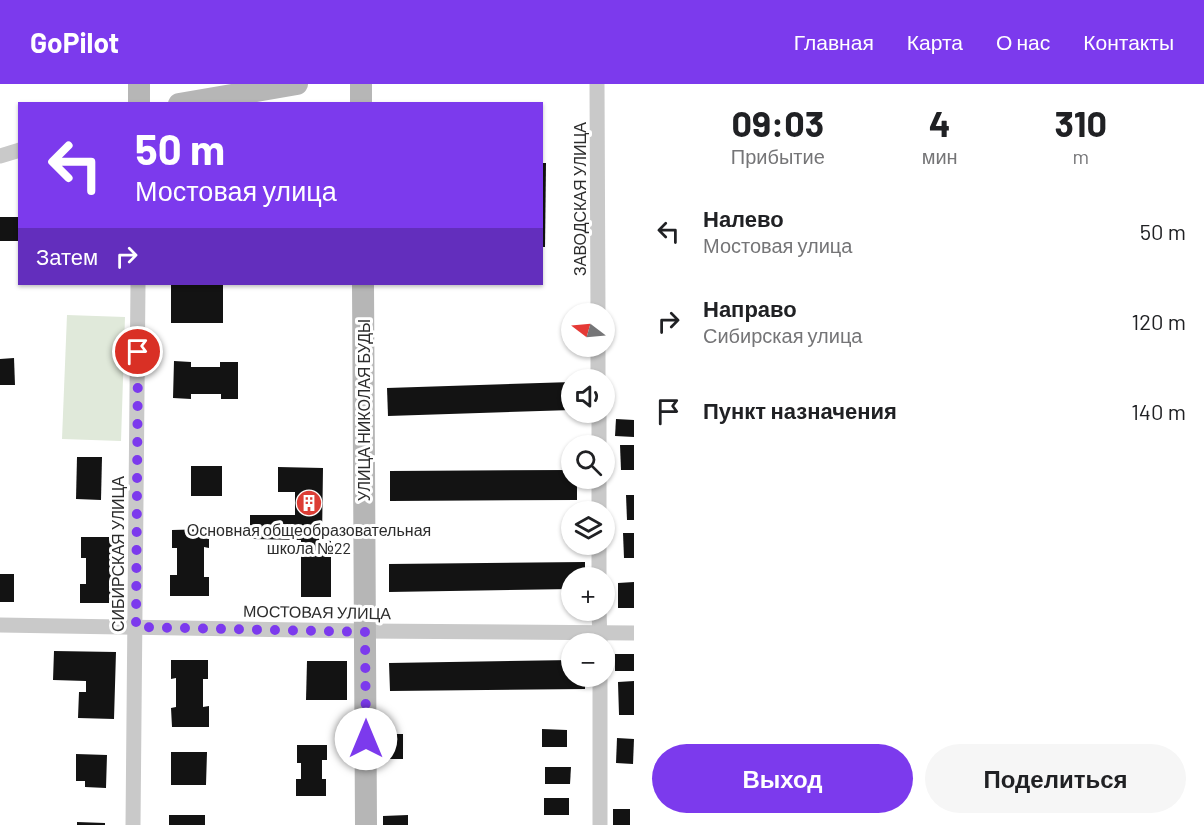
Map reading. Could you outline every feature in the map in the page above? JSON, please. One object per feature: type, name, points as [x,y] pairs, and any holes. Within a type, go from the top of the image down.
[{"type":"street","points":[[139,84],[140,102]]},
{"type":"street","points":[[191,102],[297,84]]},
{"type":"street","points":[[361,84],[361,102]]},
{"type":"street","name":"ЗАВОДСКАЯ УЛИЦА","points":[[597,84],[598,303]]},
{"type":"street","points":[[0,156],[18,151]]},
{"type":"street","name":"СИБИРСКАЯ УЛИЦА","points":[[134,825],[138,285]]},
{"type":"street","name":"УЛИЦА НИКОЛАЯ БУДЫ","points":[[363,285],[366,825]]},
{"type":"street","name":"МОСТОВАЯ УЛИЦА","points":[[0,625],[561,637]]},
{"type":"street","name":"МОСТОВАЯ УЛИЦА","points":[[615,636],[634,633]]},
{"type":"street","points":[[600,687],[600,825]]},
{"type":"green space","points":[[67,315],[125,317],[121,441],[62,439]]},
{"type":"building","points":[[543,163],[546,163],[545,247],[543,247]]},
{"type":"building","points":[[0,217],[18,217],[18,241],[0,241]]},
{"type":"building","points":[[171,285],[223,285],[223,323],[171,323]]},
{"type":"building","points":[[14,358],[15,385],[0,385],[0,359]]},
{"type":"building","points":[[174,361],[191,362],[191,367],[220,367],[220,362],[238,362],[238,399],[221,399],[221,394],[191,394],[191,399],[173,398]]},
{"type":"building","points":[[561,382],[561,410],[388,416],[387,388]]},
{"type":"building","points":[[616,419],[634,420],[634,437],[615,436]]},
{"type":"building","points":[[620,445],[634,445],[634,470],[621,470]]},
{"type":"building","points":[[77,457],[102,457],[101,500],[76,499]]},
{"type":"building","points":[[191,466],[222,466],[222,496],[191,496]]},
{"type":"building","name":"Основная общеобразовательная школа №22","points":[[278,467],[323,468],[322,540],[331,541],[331,597],[301,597],[301,540],[250,539],[250,515],[295,515],[295,492],[278,492]]},
{"type":"building","points":[[561,470],[561,489],[577,489],[577,500],[390,501],[390,471]]},
{"type":"building","points":[[626,495],[634,495],[634,520],[627,520]]},
{"type":"building","points":[[209,529],[209,548],[204,547],[204,577],[209,577],[209,596],[170,596],[170,575],[177,575],[177,548],[172,548],[172,530]]},
{"type":"building","points":[[623,533],[634,533],[634,558],[624,558]]},
{"type":"building","points":[[81,537],[118,537],[118,556],[113,556],[113,585],[118,585],[118,603],[80,603],[80,584],[86,584],[86,558],[81,558]]},
{"type":"building","points":[[585,562],[585,567],[561,567],[561,589],[389,592],[389,564]]},
{"type":"building","points":[[0,574],[14,574],[14,602],[0,602]]},
{"type":"building","points":[[634,582],[634,608],[618,608],[618,583]]},
{"type":"building","points":[[54,651],[116,652],[114,719],[78,718],[79,692],[86,692],[86,681],[53,680]]},
{"type":"building","points":[[615,654],[634,654],[634,671],[615,671]]},
{"type":"building","points":[[171,660],[208,660],[208,679],[203,679],[203,707],[209,706],[209,727],[172,727],[171,708],[176,707],[176,678],[171,679]]},
{"type":"building","points":[[561,660],[561,687],[585,687],[585,689],[390,691],[389,663]]},
{"type":"building","points":[[307,661],[347,661],[347,700],[306,700]]},
{"type":"building","points":[[634,681],[634,715],[619,715],[618,682]]},
{"type":"building","points":[[542,729],[567,730],[567,747],[542,747]]},
{"type":"building","points":[[386,734],[403,734],[403,759],[386,759]]},
{"type":"building","points":[[617,738],[634,739],[633,764],[616,763]]},
{"type":"building","points":[[297,745],[327,745],[327,760],[322,760],[322,779],[326,779],[326,796],[296,796],[296,779],[301,779],[301,763],[297,763]]},
{"type":"building","points":[[171,752],[207,752],[206,785],[171,785]]},
{"type":"building","points":[[76,754],[107,755],[106,788],[85,787],[85,781],[76,781]]},
{"type":"building","points":[[545,767],[571,767],[570,784],[545,784]]},
{"type":"building","points":[[544,798],[569,798],[569,815],[544,815]]},
{"type":"building","points":[[613,809],[630,809],[630,825],[613,825]]},
{"type":"building","points":[[169,815],[205,815],[205,825],[169,825]]},
{"type":"building","points":[[408,815],[408,825],[383,825],[383,816]]},
{"type":"building","points":[[77,822],[105,823],[105,825],[77,825]]},
{"type":"place","name":"Основная общеобразовательная школа №22","points":[[309,503]]},
{"type":"route","points":[[138,352],[136,627],[365,632],[366,739]]}]
